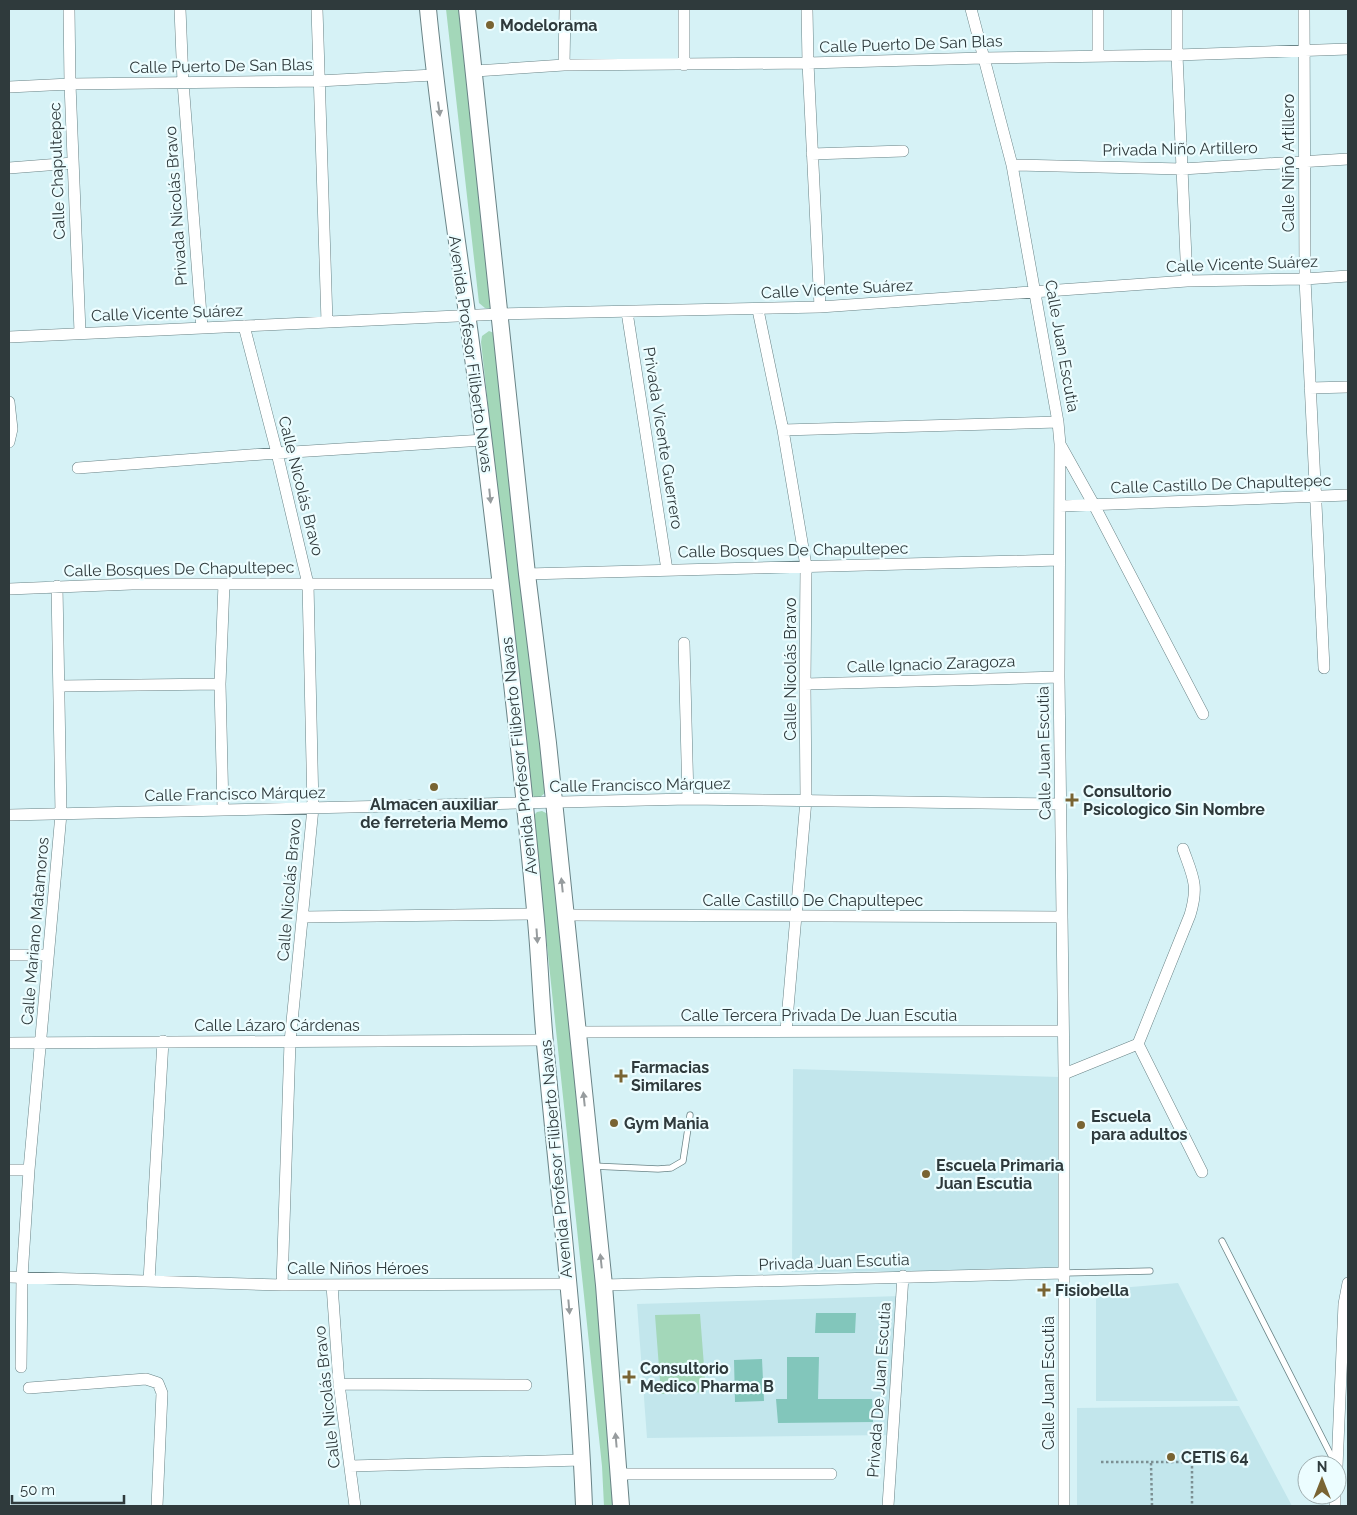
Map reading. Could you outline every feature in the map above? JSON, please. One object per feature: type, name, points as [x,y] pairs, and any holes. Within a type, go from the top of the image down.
[{"type":"main road","name":"Avenida Profesor Filiberto Navas","points":[[428,9],[434,75],[484,440],[536,914],[544,1040],[568,1284],[584,1506]]},
{"type":"main road","name":"Avenida Profesor Filiberto Navas","points":[[467,9],[527,574],[548,743],[604,1285],[622,1506]]},
{"type":"street","name":"Calle Chapultepec","points":[[70,9],[70,84],[80,332]]},
{"type":"street","name":"Privada Nicolás Bravo","points":[[180,9],[183,82],[202,328]]},
{"type":"street","points":[[317,9],[327,322]]},
{"type":"street","points":[[564,65],[565,9]]},
{"type":"street","points":[[684,9],[684,65]]},
{"type":"street","points":[[807,9],[820,307]]},
{"type":"street","name":"Calle Juan Escutia","points":[[971,9],[1012,165],[1036,292],[1060,444],[1059,677],[1064,1074],[1064,1506]]},
{"type":"street","points":[[1098,9],[1098,56]]},
{"type":"street","points":[[1177,9],[1177,55],[1187,281]]},
{"type":"street","name":"Calle Niño Artillero","points":[[1304,9],[1305,279],[1314,496]]},
{"type":"street","name":"Calle Puerto De San Blas","points":[[474,71],[564,65],[808,63],[1177,55],[1348,48]]},
{"type":"street","name":"Calle Puerto De San Blas","points":[[9,86],[318,81],[434,75]]},
{"type":"street","points":[[812,154],[903,151]]},
{"type":"street","name":"Privada Niño Artillero","points":[[1012,165],[1182,169],[1348,159]]},
{"type":"street","points":[[9,168],[74,163]]},
{"type":"street","name":"Calle Vicente Suárez","points":[[9,337],[80,332],[466,317],[500,314],[758,310],[1187,281],[1305,279],[1348,276]]},
{"type":"street","name":"Calle Nicolás Bravo","points":[[758,310],[783,430],[806,566],[804,684],[806,800],[786,1031]]},
{"type":"street","name":"Privada Vicente Guerrero","points":[[627,312],[667,570]]},
{"type":"street","name":"Calle Nicolás Bravo","points":[[244,326],[277,452],[308,584],[313,808],[290,1042],[282,1285]]},
{"type":"street","points":[[1310,388],[1348,387]]},
{"type":"street","points":[[9,402],[12,429],[9,442]]},
{"type":"street","points":[[783,430],[1058,422]]},
{"type":"street","points":[[78,468],[277,452],[484,440]]},
{"type":"street","name":"Calle Castillo De Chapultepec","points":[[1060,444],[1094,505]]},
{"type":"street","name":"Calle Castillo De Chapultepec","points":[[1060,506],[1348,495]]},
{"type":"street","points":[[1314,496],[1324,668]]},
{"type":"street","points":[[1094,505],[1203,714]]},
{"type":"street","name":"Calle Bosques De Chapultepec","points":[[527,574],[1059,560]]},
{"type":"street","name":"Calle Bosques De Chapultepec","points":[[9,589],[132,584],[500,584]]},
{"type":"street","points":[[223,810],[220,684],[224,584]]},
{"type":"street","name":"Calle Mariano Matamoros","points":[[21,1367],[22,1277],[29,1170],[61,814],[57,586]]},
{"type":"street","points":[[684,642],[688,799]]},
{"type":"street","name":"Calle Ignacio Zaragoza","points":[[804,684],[1059,677]]},
{"type":"street","points":[[60,686],[220,684]]},
{"type":"street","name":"Calle Francisco Márquez","points":[[9,815],[688,799],[1061,804]]},
{"type":"street","points":[[1064,1074],[1138,1044],[1195,901],[1196,882],[1183,849]]},
{"type":"street","points":[[303,917],[536,914]]},
{"type":"street","name":"Calle Castillo De Chapultepec","points":[[565,915],[1061,917]]},
{"type":"street","points":[[9,955],[48,955]]},
{"type":"street","name":"Calle Tercera Privada De Juan Escutia","points":[[577,1032],[1062,1030]]},
{"type":"street","name":"Calle Lázaro Cárdenas","points":[[9,1043],[544,1040]]},
{"type":"street","points":[[148,1281],[163,1041]]},
{"type":"street","points":[[1138,1044],[1202,1172]]},
{"type":"street","points":[[9,1170],[29,1170]]},
{"type":"street","name":"Privada Juan Escutia","points":[[604,1285],[1064,1273]]},
{"type":"street","name":"Privada De Juan Escutia","points":[[888,1506],[903,1276]]},
{"type":"street","name":"Calle Niños Héroes","points":[[9,1277],[282,1285],[568,1284]]},
{"type":"street","points":[[1338,1455],[1348,1283]]},
{"type":"street","name":"Calle Nicolás Bravo","points":[[332,1285],[339,1384],[355,1506]]},
{"type":"street","points":[[29,1388],[146,1379],[158,1383],[162,1393],[157,1506]]},
{"type":"street","points":[[339,1384],[526,1385]]},
{"type":"street","points":[[350,1466],[582,1460]]},
{"type":"street","points":[[619,1474],[831,1474]]},
{"type":"lane","points":[[591,1166],[671,1168],[683,1162],[690,1115]]},
{"type":"lane","points":[[1222,1241],[1331,1455]]},
{"type":"lane","points":[[1064,1273],[1150,1271]]},
{"type":"path","points":[[1100,1462],[1192,1462],[1192,1506]]},
{"type":"path","points":[[1151,1462],[1152,1506]]},
{"type":"shaded area","name":"Escuela Primaria Juan Escutia","points":[[793,1069],[1060,1077],[1058,1270],[792,1272]]},
{"type":"shaded area","points":[[1178,1283],[1238,1401],[1096,1401],[1096,1290]]},
{"type":"shaded area","points":[[901,1296],[891,1435],[647,1438],[637,1304]]},
{"type":"shaded area","name":"CETIS 64","points":[[1239,1406],[1292,1506],[1077,1506],[1077,1408]]},
{"type":"green space","points":[[446,9],[461,9],[494,305],[491,309],[485,308],[479,303]]},
{"type":"green space","points":[[489,331],[494,333],[546,787],[545,793],[539,798],[534,797],[531,792],[481,342],[482,336]]},
{"type":"green space","points":[[542,811],[548,814],[618,1506],[604,1506],[602,1466],[534,822],[534,815]]},
{"type":"green space","points":[[700,1314],[706,1392],[661,1394],[655,1315]]},
{"type":"building","points":[[816,1313],[856,1313],[855,1333],[815,1333]]},
{"type":"building","points":[[787,1357],[819,1357],[818,1399],[872,1399],[873,1422],[778,1423],[776,1399],[787,1399]]},
{"type":"building","points":[[762,1359],[764,1401],[735,1402],[734,1360]]},
{"type":"place","name":"Modelorama","points":[[490,25]]},
{"type":"place","name":"Almacen auxiliar de ferreteria Memo","points":[[434,787]]},
{"type":"place","name":"Consultorio Psicologico Sin Nombre","points":[[1072,800]]},
{"type":"place","name":"Farmacias Similares","points":[[621,1076]]},
{"type":"place","name":"Gym Mania","points":[[614,1123]]},
{"type":"place","name":"Escuela para adultos","points":[[1081,1125]]},
{"type":"place","name":"Escuela Primaria Juan Escutia","points":[[926,1174]]},
{"type":"place","name":"Fisiobella","points":[[1044,1290]]},
{"type":"place","name":"Consultorio Medico Pharma B","points":[[629,1377]]},
{"type":"place","name":"CETIS 64","points":[[1171,1457]]}]
